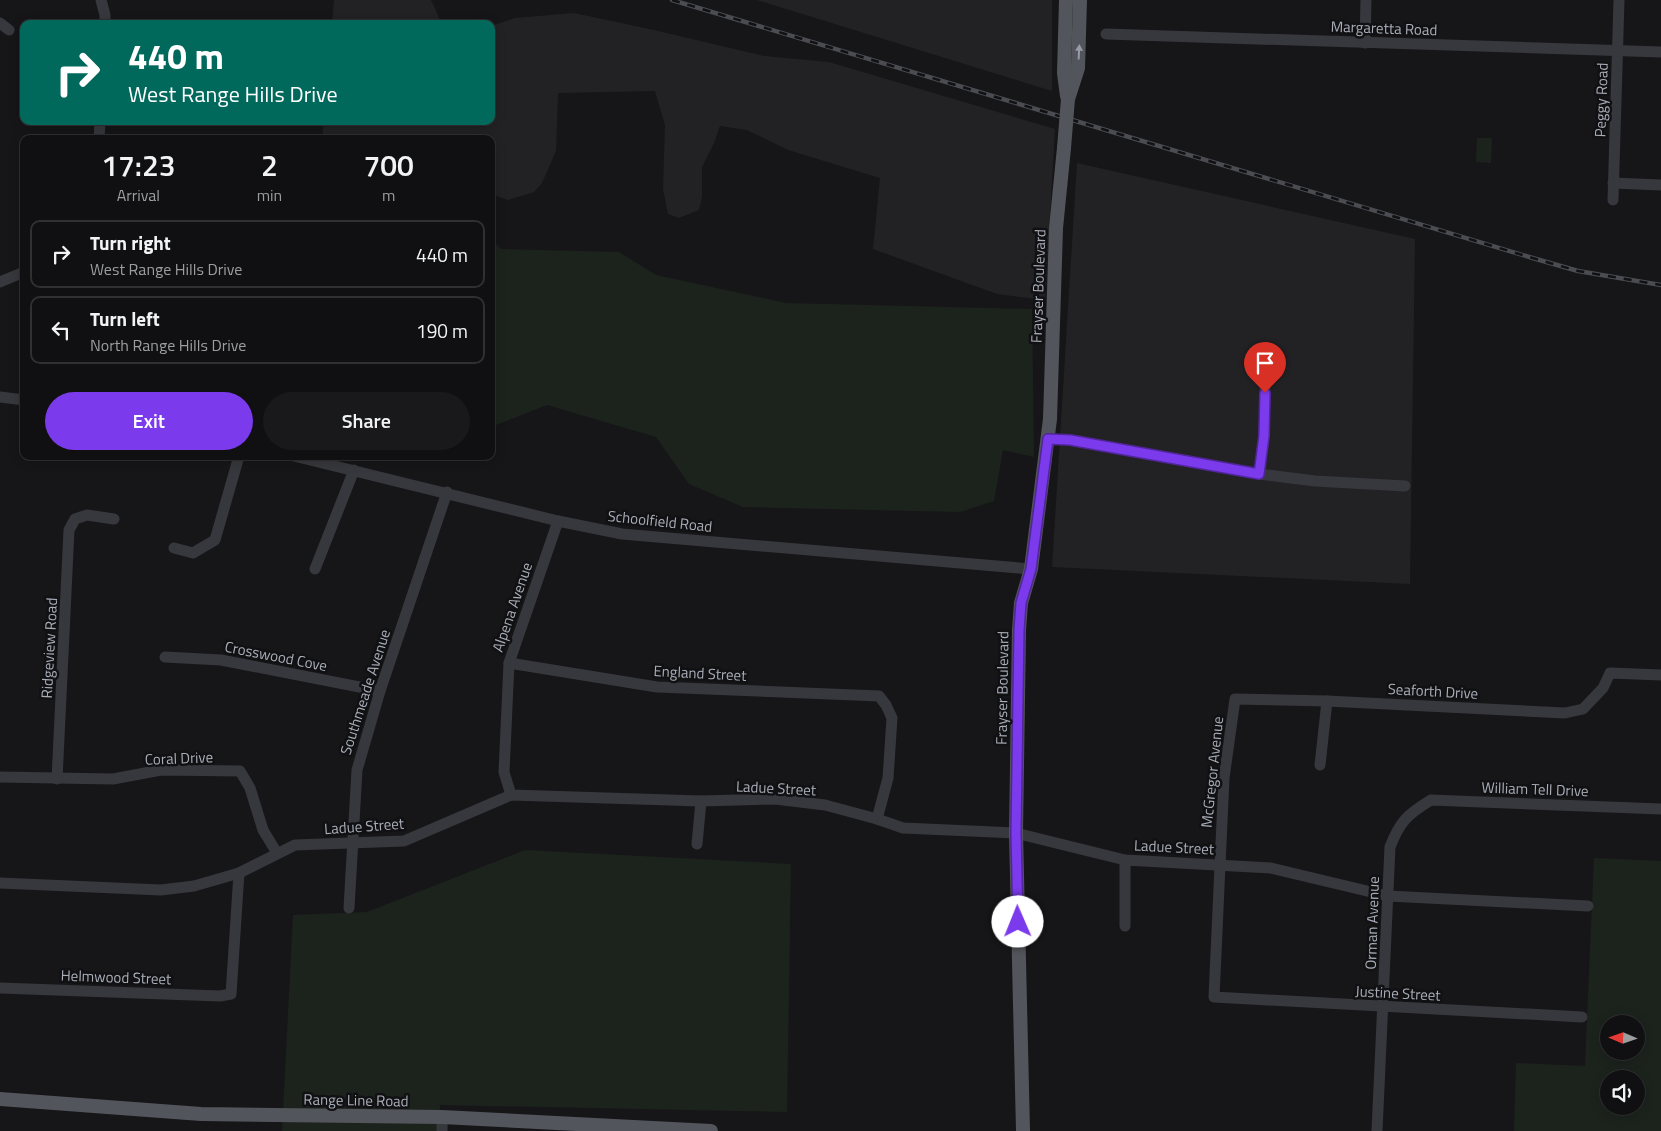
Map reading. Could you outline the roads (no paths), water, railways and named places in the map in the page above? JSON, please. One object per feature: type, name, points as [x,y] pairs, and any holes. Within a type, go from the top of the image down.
[{"type":"main road","points":[[1066,0],[1064,73],[1068,99]]},
{"type":"main road","points":[[1068,99],[1078,68],[1080,0]]},
{"type":"main road","name":"Frayser Boulevard","points":[[1023,1131],[1016,833],[1019,630],[1021,603],[1031,569],[1050,419],[1056,228],[1068,99]]},
{"type":"main road","name":"Range Line Road","points":[[0,1099],[201,1114],[442,1124],[711,1131]]},
{"type":"street","points":[[101,0],[104,20]]},
{"type":"street","points":[[1365,42],[1366,0]]},
{"type":"street","name":"Peggy Road","points":[[1613,200],[1619,0]]},
{"type":"street","name":"Margaretta Road","points":[[1106,34],[1661,52]]},
{"type":"street","points":[[1613,183],[1661,185]]},
{"type":"street","points":[[0,282],[20,274]]},
{"type":"street","points":[[1259,474],[1264,436],[1266,387]]},
{"type":"street","points":[[0,397],[20,400]]},
{"type":"street","points":[[1048,439],[1079,442],[1259,474],[1315,481],[1404,486]]},
{"type":"street","points":[[174,548],[194,553],[214,540],[238,460]]},
{"type":"street","name":"Schoolfield Road","points":[[311,460],[447,492],[558,521],[622,534],[1031,569]]},
{"type":"street","points":[[315,569],[354,470]]},
{"type":"street","name":"Southmeade Avenue","points":[[349,908],[357,770],[380,691],[447,492]]},
{"type":"street","name":"Ridgeview Road","points":[[57,779],[69,530],[75,519],[87,515],[114,519]]},
{"type":"street","name":"Alpena Avenue","points":[[511,795],[504,772],[509,663],[558,521]]},
{"type":"street","name":"Crosswood Cove","points":[[165,657],[221,660],[380,691]]},
{"type":"street","name":"England Street","points":[[509,663],[657,687],[880,696],[892,718],[888,778],[877,819]]},
{"type":"street","name":"Seaforth Drive","points":[[1235,699],[1327,701],[1565,713],[1583,709],[1603,688],[1610,673],[1661,675]]},
{"type":"street","name":"McGregor Avenue","points":[[1214,998],[1224,778],[1235,699]]},
{"type":"street","points":[[1320,765],[1327,701]]},
{"type":"street","name":"Coral Drive","points":[[0,777],[113,779],[161,770],[240,771],[250,788],[263,830],[277,853]]},
{"type":"street","name":"Ladue Street","points":[[0,883],[160,890],[194,886],[238,873],[295,845],[404,841],[511,795],[701,801],[775,800],[825,805],[902,828],[1016,833],[1125,860],[1271,868],[1388,896],[1588,906]]},
{"type":"street","name":"William Tell Drive","points":[[1411,813],[1431,800],[1661,809]]},
{"type":"street","points":[[697,844],[701,801]]},
{"type":"street","name":"Orman Avenue","points":[[1377,1131],[1390,847],[1396,830],[1411,813]]},
{"type":"street","points":[[1125,860],[1125,926]]},
{"type":"street","name":"Helmwood Street","points":[[0,988],[220,996],[231,994],[238,873]]},
{"type":"street","name":"Justine Street","points":[[1214,998],[1582,1017]]},
{"type":"railway","points":[[672,0],[1536,259],[1578,271],[1661,285]]}]
